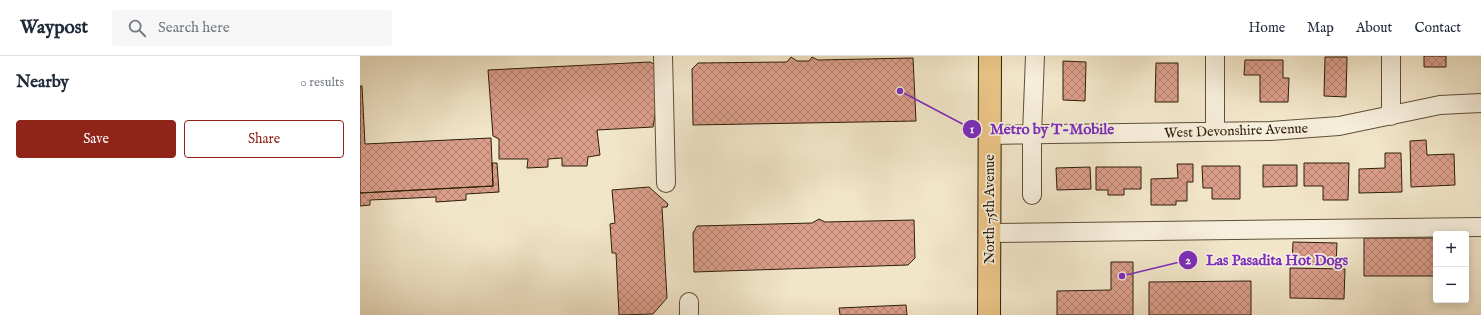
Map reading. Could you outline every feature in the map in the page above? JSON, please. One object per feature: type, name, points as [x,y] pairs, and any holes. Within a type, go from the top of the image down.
[{"type":"main road","name":"North 75th Avenue","points":[[989,315],[990,56]]},
{"type":"street","points":[[663,56],[666,183]]},
{"type":"street","points":[[1032,195],[1032,134],[1035,56]]},
{"type":"street","points":[[1215,56],[1215,132]]},
{"type":"street","points":[[1391,116],[1392,56]]},
{"type":"street","name":"West Devonshire Avenue","points":[[990,135],[1270,131],[1331,126],[1391,116],[1440,105],[1481,103]]},
{"type":"street","points":[[989,233],[1481,227]]},
{"type":"building","points":[[1424,56],[1446,56],[1446,67],[1424,67]]},
{"type":"building","points":[[791,57],[797,61],[809,61],[812,57],[818,60],[913,58],[916,121],[693,125],[692,69],[698,63],[787,62]]},
{"type":"building","points":[[1325,57],[1347,57],[1346,97],[1324,96]]},
{"type":"building","points":[[1245,60],[1283,60],[1283,78],[1289,78],[1288,102],[1260,102],[1260,75],[1244,75]]},
{"type":"building","points":[[1063,61],[1086,62],[1085,101],[1063,100]]},
{"type":"building","points":[[650,62],[656,65],[658,98],[653,127],[597,130],[600,155],[588,157],[587,166],[562,166],[562,158],[548,159],[548,167],[527,168],[528,159],[499,159],[499,139],[493,136],[488,70]]},
{"type":"building","points":[[1156,63],[1178,63],[1178,102],[1155,102]]},
{"type":"building","points":[[360,86],[362,86],[365,144],[491,138],[493,186],[360,193]]},
{"type":"building","points":[[1426,140],[1427,155],[1454,154],[1455,185],[1411,187],[1410,141]]},
{"type":"building","points":[[1385,153],[1401,153],[1402,192],[1359,193],[1359,169],[1385,168]]},
{"type":"building","points":[[492,163],[497,163],[499,192],[466,194],[466,200],[436,202],[436,197],[370,200],[370,205],[360,206],[360,193],[493,186]]},
{"type":"building","points":[[1304,163],[1349,163],[1348,200],[1323,200],[1323,186],[1304,186]]},
{"type":"building","points":[[1177,164],[1193,164],[1193,182],[1187,182],[1187,201],[1176,201],[1176,205],[1151,205],[1151,179],[1178,178]]},
{"type":"building","points":[[1263,165],[1297,165],[1297,186],[1263,187]]},
{"type":"building","points":[[1202,166],[1240,166],[1240,199],[1212,199],[1212,188],[1203,188]]},
{"type":"building","points":[[1090,167],[1091,189],[1057,190],[1056,168]]},
{"type":"building","points":[[1096,167],[1141,167],[1141,189],[1124,189],[1124,195],[1108,195],[1108,190],[1096,190]]},
{"type":"building","points":[[649,187],[668,204],[667,207],[662,207],[667,298],[653,314],[619,315],[616,253],[612,253],[610,224],[615,223],[612,190]]},
{"type":"building","points":[[819,219],[825,222],[914,220],[915,258],[908,265],[694,272],[693,233],[697,226],[812,223]]},
{"type":"building","points":[[1364,238],[1433,238],[1433,276],[1364,276]]},
{"type":"building","points":[[1293,242],[1337,243],[1336,265],[1292,264]]},
{"type":"building","points":[[1111,262],[1133,262],[1133,315],[1057,315],[1057,291],[1111,290]]},
{"type":"building","points":[[1290,268],[1345,269],[1344,299],[1290,298]]},
{"type":"building","points":[[1251,281],[1251,315],[1149,315],[1149,282]]},
{"type":"building","points":[[906,305],[907,315],[840,315],[839,308]]},
{"type":"place","name":"Metro by T-Mobile","points":[[900,91]]},
{"type":"place","name":"Las Pasadita Hot Dogs","points":[[1122,276]]}]
